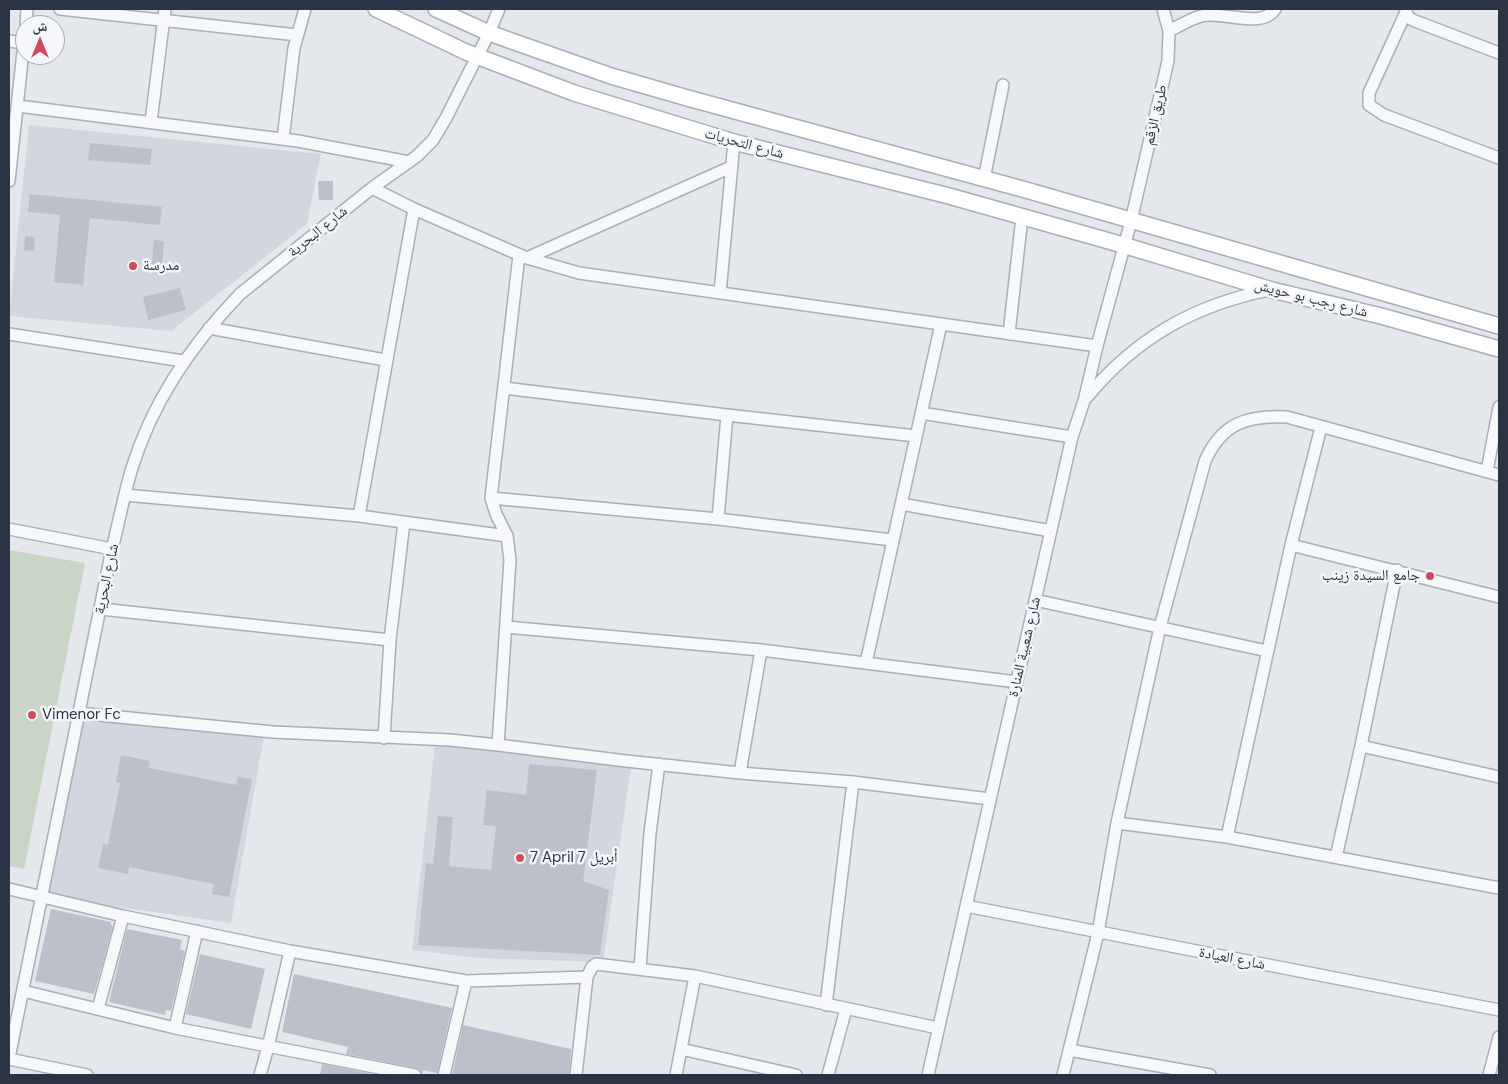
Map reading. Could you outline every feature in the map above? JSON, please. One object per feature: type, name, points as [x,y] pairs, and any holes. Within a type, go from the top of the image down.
[{"type":"main road","name":"شارع التحريات","points":[[376,9],[477,56],[574,93],[734,142],[949,196],[1123,245]]},
{"type":"main road","name":"شارع التحريات","points":[[436,9],[489,33],[578,66],[620,79],[1131,221]]},
{"type":"main road","name":"شارع رجب بو حويش","points":[[1131,221],[1499,326]]},
{"type":"main road","name":"شارع رجب بو حويش","points":[[1123,245],[1272,290],[1381,316],[1499,349]]},
{"type":"main road","points":[[1381,316],[1388,295]]},
{"type":"street","points":[[60,9],[296,35]]},
{"type":"street","points":[[150,122],[166,9]]},
{"type":"street","points":[[283,139],[296,35],[305,9]]},
{"type":"street","name":"شارع البحرية","points":[[9,1058],[112,550],[134,463],[146,428],[183,360],[240,294],[372,188],[426,148],[438,132],[489,33],[499,9]]},
{"type":"street","name":"طريق الزقم","points":[[1131,221],[1168,61],[1169,31],[1163,9]]},
{"type":"street","points":[[1169,31],[1201,16],[1259,19],[1269,16],[1275,9]]},
{"type":"street","points":[[1406,10],[1409,18],[1415,21],[1499,53]]},
{"type":"street","points":[[1406,10],[1369,93],[1370,105],[1384,115],[1499,158]]},
{"type":"street","points":[[9,181],[12,139],[22,65]]},
{"type":"street","points":[[984,179],[1003,85]]},
{"type":"street","points":[[18,106],[283,139],[409,162]]},
{"type":"street","points":[[720,293],[734,142]]},
{"type":"street","points":[[523,257],[731,168]]},
{"type":"street","points":[[372,188],[414,209],[523,257],[579,273],[1097,346]]},
{"type":"street","points":[[359,516],[385,360],[414,209]]},
{"type":"street","points":[[1009,334],[1022,217]]},
{"type":"street","name":"شارع شعبية المنارة","points":[[928,1075],[1072,437],[1084,400],[1123,245],[1131,221]]},
{"type":"street","points":[[498,745],[510,560],[507,536],[496,514],[491,498],[504,388],[523,257]]},
{"type":"street","points":[[1084,400],[1118,364],[1164,329],[1201,310],[1224,301],[1272,290]]},
{"type":"street","points":[[866,663],[941,324]]},
{"type":"street","points":[[209,328],[385,360]]},
{"type":"street","points":[[9,334],[183,360]]},
{"type":"street","points":[[504,388],[916,436]]},
{"type":"street","points":[[1487,471],[1499,407]]},
{"type":"street","points":[[922,414],[1072,437]]},
{"type":"street","points":[[718,519],[727,415]]},
{"type":"street","points":[[1063,1075],[1098,933],[1117,822],[1160,627],[1205,461],[1216,439],[1234,425],[1246,420],[1270,416],[1287,417],[1499,475]]},
{"type":"street","points":[[1226,837],[1291,544],[1321,427]]},
{"type":"street","points":[[125,496],[359,516],[507,536]]},
{"type":"street","points":[[491,498],[718,519],[892,540]]},
{"type":"street","points":[[901,504],[1051,531]]},
{"type":"street","points":[[384,738],[390,640],[404,522]]},
{"type":"street","points":[[9,529],[112,550]]},
{"type":"street","points":[[1291,544],[1499,597]]},
{"type":"street","points":[[1336,857],[1397,570]]},
{"type":"street","points":[[1036,600],[1267,651]]},
{"type":"street","points":[[101,609],[390,640]]},
{"type":"street","points":[[506,627],[761,650],[1017,682]]},
{"type":"street","points":[[740,773],[761,650]]},
{"type":"street","points":[[78,714],[273,732],[450,740],[740,773],[853,782],[990,799]]},
{"type":"street","points":[[1361,746],[1499,778]]},
{"type":"street","points":[[640,968],[650,833],[660,764]]},
{"type":"street","points":[[826,1005],[853,782]]},
{"type":"street","points":[[1117,822],[1226,837],[1499,888]]},
{"type":"street","points":[[9,888],[123,916],[290,951],[466,981],[588,977]]},
{"type":"street","name":"شارع العيادة","points":[[966,906],[1499,1010]]},
{"type":"street","points":[[98,1009],[123,916]]},
{"type":"street","points":[[175,1028],[197,932]]},
{"type":"street","points":[[260,1075],[290,951]]},
{"type":"street","points":[[576,1075],[588,977],[592,967],[596,964],[695,976],[938,1028]]},
{"type":"street","points":[[676,1075],[695,976]]},
{"type":"street","points":[[444,1075],[466,981]]},
{"type":"street","points":[[23,991],[175,1028],[415,1075]]},
{"type":"street","points":[[828,1075],[846,1009]]},
{"type":"street","points":[[1489,1075],[1499,1037]]},
{"type":"street","points":[[681,1049],[796,1075]]},
{"type":"street","points":[[1069,1050],[1210,1075]]},
{"type":"street","points":[[9,1058],[87,1075]]},
{"type":"shaded area","name":"مدرسة","points":[[29,125],[321,154],[307,224],[171,331],[9,316]]},
{"type":"shaded area","points":[[78,714],[265,730],[231,923],[42,896]]},
{"type":"shaded area","name":"7 April 7 أبريل","points":[[435,743],[631,767],[603,962],[479,958],[412,950]]},
{"type":"green space","name":"Vimenor Fc","points":[[9,550],[85,563],[24,869],[9,866]]},
{"type":"building","points":[[90,143],[152,149],[150,165],[88,160]]},
{"type":"building","points":[[318,181],[333,181],[333,200],[319,200]]},
{"type":"building","points":[[30,194],[162,207],[160,225],[90,218],[83,285],[54,282],[60,215],[28,212]]},
{"type":"building","points":[[25,236],[35,237],[34,251],[24,250]]},
{"type":"building","points":[[154,240],[164,241],[161,274],[151,273]]},
{"type":"building","points":[[180,288],[186,310],[148,320],[143,297]]},
{"type":"building","points":[[121,755],[150,761],[149,768],[236,785],[238,777],[252,779],[229,897],[212,894],[214,884],[129,867],[128,874],[98,868],[103,844],[108,845],[120,783],[116,782]]},
{"type":"building","name":"7 April 7 أبريل","points":[[529,764],[597,770],[583,881],[609,890],[600,955],[418,945],[426,863],[433,864],[438,816],[453,817],[449,866],[491,870],[496,826],[483,825],[487,790],[526,795]]},
{"type":"building","points":[[51,909],[111,922],[113,926],[94,994],[35,981]]},
{"type":"building","points":[[127,929],[182,940],[180,949],[185,951],[171,1011],[166,1010],[165,1015],[109,1002]]},
{"type":"building","points":[[200,954],[265,969],[251,1029],[186,1014]]},
{"type":"building","points":[[294,974],[452,1008],[437,1073],[423,1070],[422,1075],[420,1070],[416,1068],[346,1054],[348,1047],[282,1032]]},
{"type":"building","points":[[463,1025],[571,1049],[569,1075],[452,1075]]},
{"type":"building","points":[[322,1064],[377,1075],[320,1075]]},
{"type":"place","name":"مدرسة","points":[[133,266]]},
{"type":"place","name":"جامع السيدة زينب","points":[[1430,576]]},
{"type":"place","name":"Vimenor Fc","points":[[32,715]]},
{"type":"place","name":"7 April 7 أبريل","points":[[520,858]]}]
